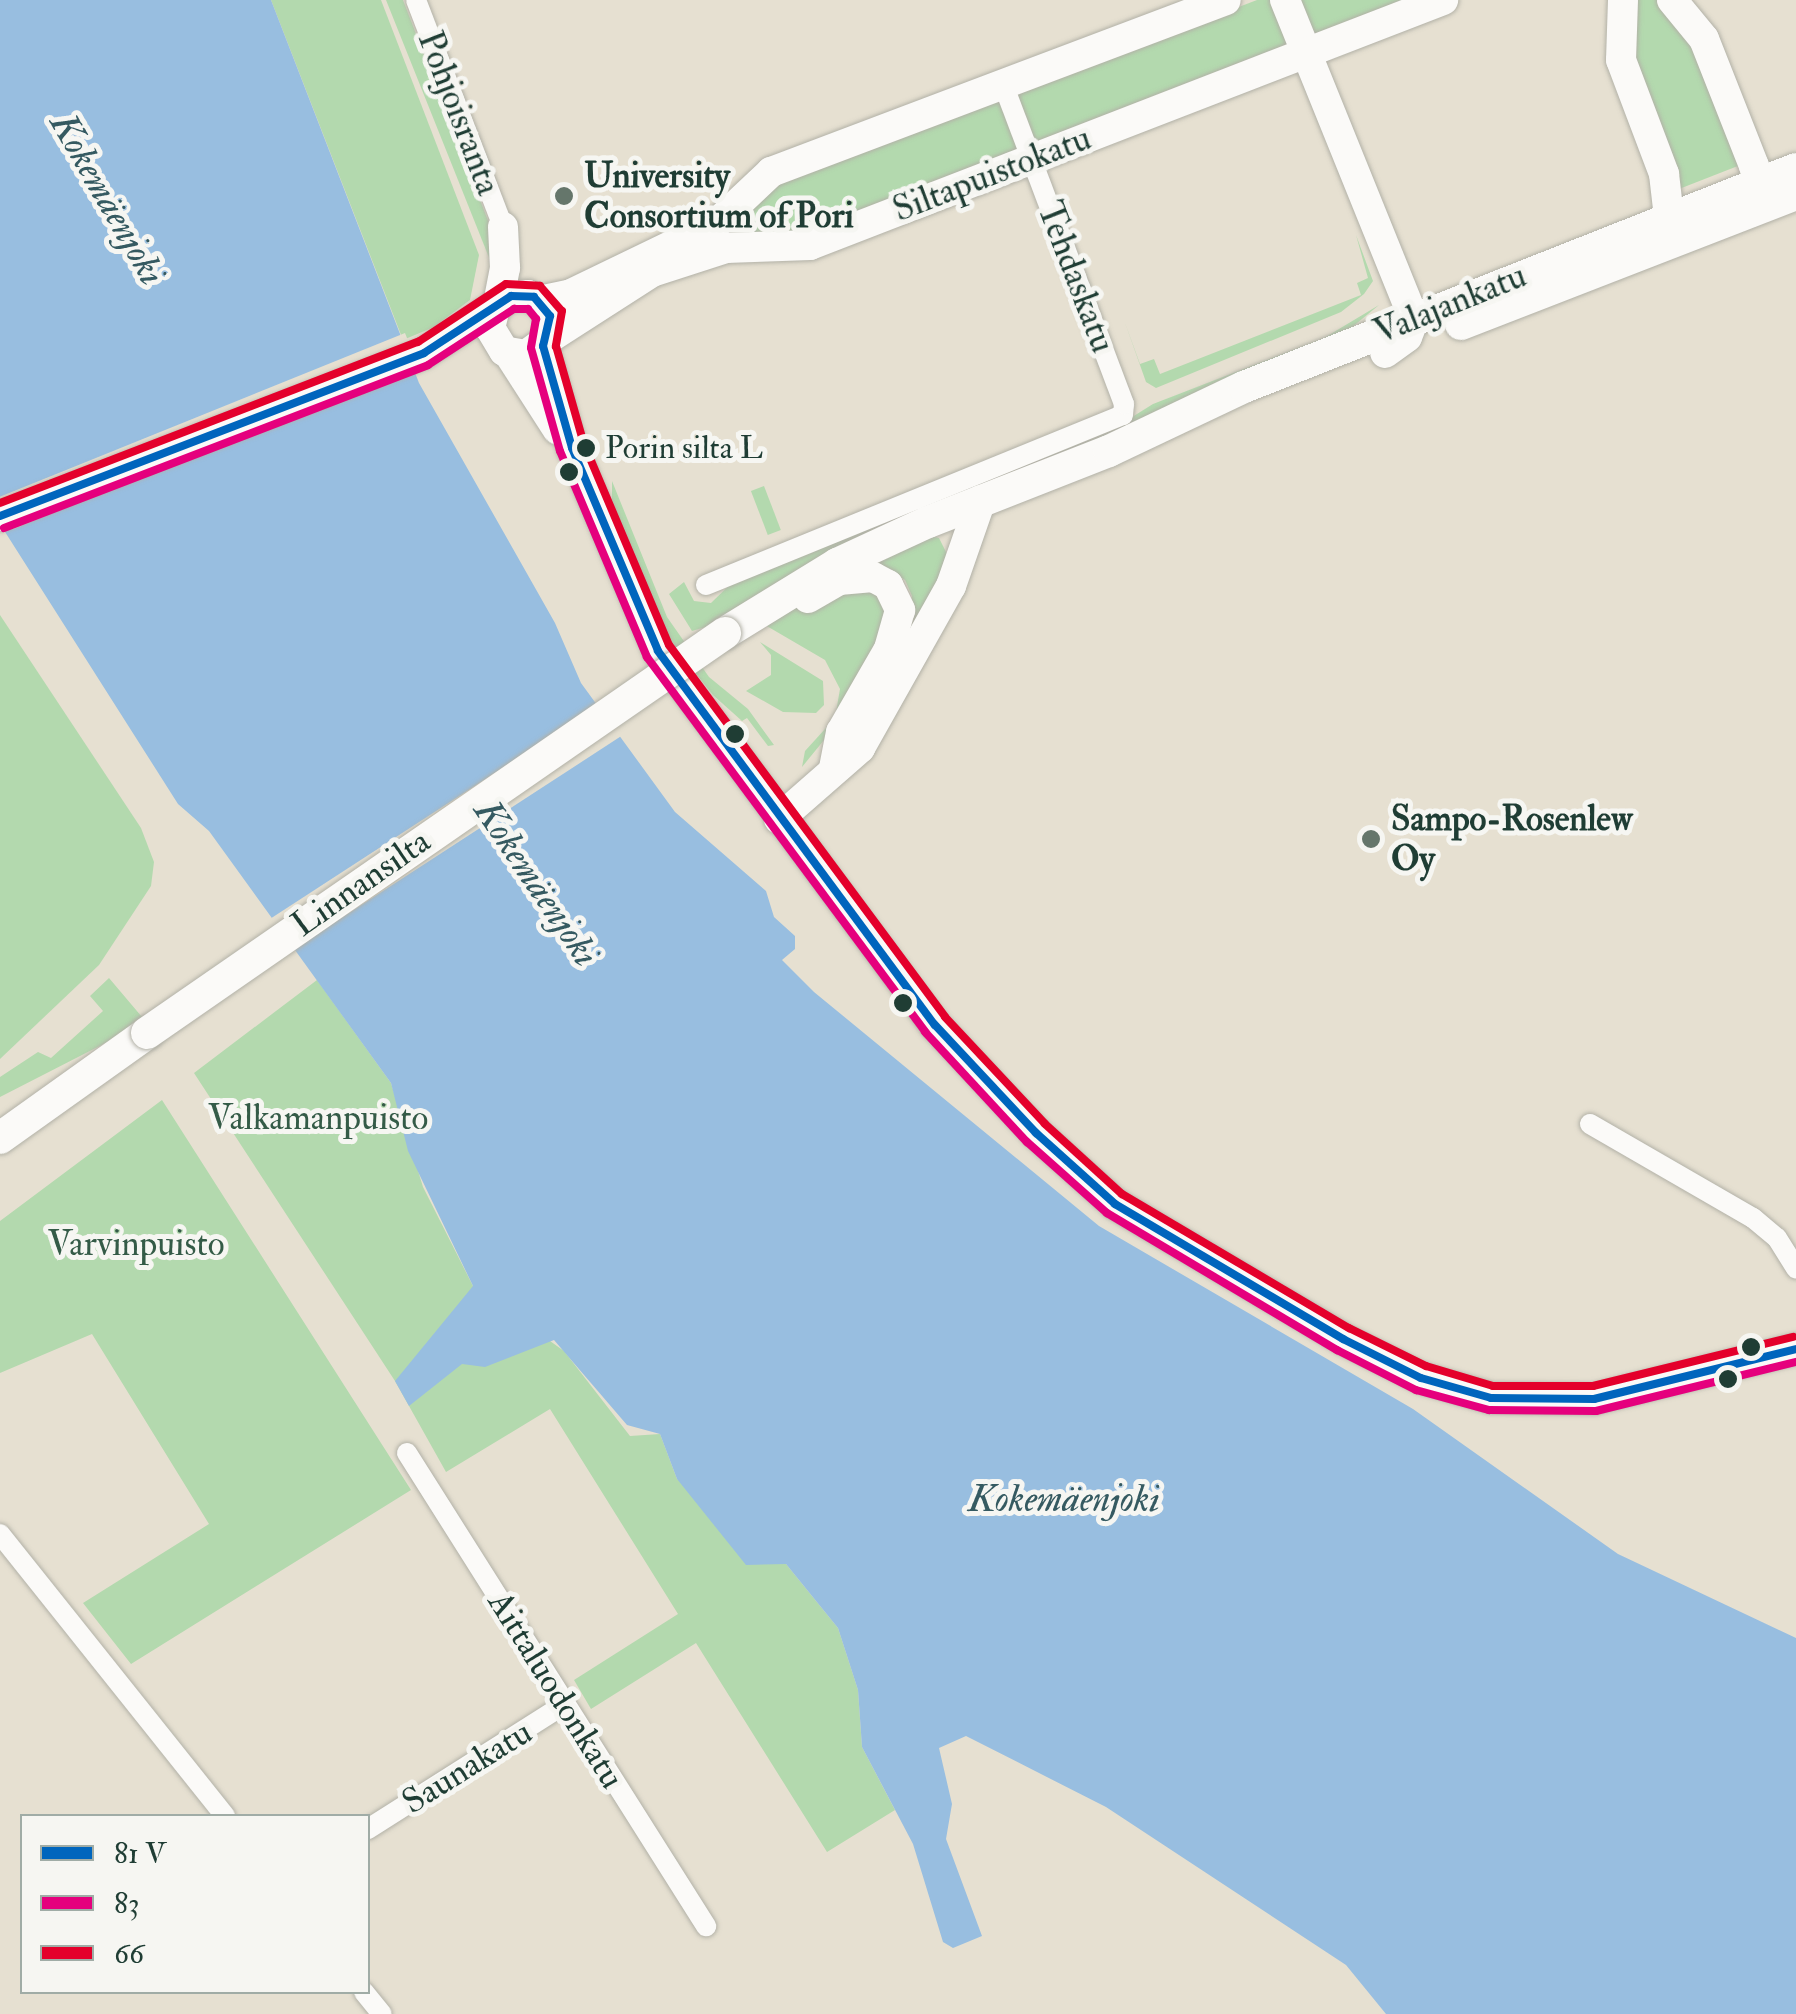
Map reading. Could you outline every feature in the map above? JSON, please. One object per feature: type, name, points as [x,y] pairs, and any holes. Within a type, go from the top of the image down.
[{"type":"main road","points":[[0,516],[424,352],[517,294],[536,299],[571,294],[699,232],[737,204],[770,172],[1226,0]]},
{"type":"main road","points":[[1285,0],[1382,250],[1414,319]]},
{"type":"main road","name":"Siltapuistokatu","points":[[545,342],[652,272],[710,251],[810,245],[1443,0]]},
{"type":"main road","points":[[1623,0],[1621,60],[1664,174],[1669,217]]},
{"type":"main road","points":[[1672,0],[1704,39],[1759,182],[1754,198],[1730,220]]},
{"type":"main road","name":"Valajankatu","points":[[1376,346],[1414,319],[1796,169]]},
{"type":"main road","name":"Valajankatu","points":[[730,629],[837,564],[928,522],[1376,346],[1796,194]]},
{"type":"main road","points":[[737,204],[734,230],[755,250]]},
{"type":"main road","name":"Pohjoisranta","points":[[503,227],[536,299]]},
{"type":"main road","name":"Pohjoisranta","points":[[496,306],[505,268],[503,227]]},
{"type":"main road","points":[[1376,346],[1386,308],[1382,250]]},
{"type":"main road","points":[[536,299],[551,322],[545,342],[572,448],[658,651],[935,1025],[1070,1166],[1179,1248],[1343,1339],[1422,1378],[1491,1398],[1550,1404],[1646,1389],[1796,1349]]},
{"type":"main road","points":[[496,306],[490,328],[572,448]]},
{"type":"main road","points":[[424,352],[504,350],[526,355],[545,342]]},
{"type":"main road","points":[[779,819],[860,748],[951,586],[982,500]]},
{"type":"main road","points":[[928,522],[963,548]]},
{"type":"main road","points":[[730,629],[857,575],[888,585],[897,597],[900,624],[841,732],[834,768]]},
{"type":"main road","name":"Linnansilta","points":[[60,1092],[730,629]]},
{"type":"main road","points":[[0,1111],[60,1092]]},
{"type":"main road","points":[[0,1122],[60,1092]]},
{"type":"main road","points":[[0,1138],[60,1092]]},
{"type":"street","name":"Pohjoisranta","points":[[416,0],[503,227]]},
{"type":"street","name":"Tehdaskatu","points":[[706,585],[1123,415],[1003,84]]},
{"type":"street","points":[[1590,1124],[1753,1218],[1778,1238],[1796,1268]]},
{"type":"street","name":"Aittaluodonkatu","points":[[407,1453],[706,1926]]},
{"type":"street","points":[[0,1534],[223,1814]]},
{"type":"street","name":"Saunakatu","points":[[370,1828],[566,1704]]},
{"type":"street","points":[[366,1994],[382,2014]]},
{"type":"green space","points":[[271,0],[381,0],[479,255],[470,300],[434,327],[403,340]]},
{"type":"green space","points":[[386,0],[403,0],[492,231],[490,260]]},
{"type":"green space","points":[[1257,0],[1410,0],[805,232],[749,235],[744,228],[742,219],[782,182]]},
{"type":"green space","points":[[1630,0],[1661,0],[1681,18],[1743,164],[1679,189],[1628,37]]},
{"type":"green space","points":[[1356,235],[1373,281],[1364,294],[1341,312],[1156,388],[1146,382],[1124,320],[1140,364],[1154,359],[1160,374],[1361,295],[1357,283],[1368,278]]},
{"type":"green space","points":[[1379,305],[1351,328],[716,624],[692,631],[669,594],[684,582],[694,601],[711,603],[744,571],[1105,434],[1153,404],[1324,338]]},
{"type":"green space","points":[[612,481],[667,617],[709,677],[748,709],[774,745],[768,746],[747,718],[742,721],[713,695],[677,650],[654,611],[612,500]]},
{"type":"green space","points":[[764,486],[781,530],[768,535],[751,491]]},
{"type":"green space","points":[[930,536],[939,538],[949,558],[910,631],[912,596],[905,580],[873,560]]},
{"type":"green space","points":[[834,586],[876,587],[893,609],[842,718],[802,767],[805,751],[835,718],[840,689],[825,660],[765,625]]},
{"type":"green space","points":[[0,615],[141,828],[154,862],[151,886],[99,965],[0,1059]]},
{"type":"green space","points":[[760,642],[823,681],[824,705],[816,713],[783,712],[746,691],[771,675],[771,655]]},
{"type":"green space","points":[[109,978],[142,1017],[123,1034],[0,1097],[0,1077],[38,1052],[51,1058],[103,1011],[90,996]]},
{"type":"green space","name":"Valkamanpuisto","points":[[317,980],[391,1083],[423,1187],[473,1286],[564,1351],[630,1436],[660,1434],[677,1479],[786,1564],[838,1628],[858,1690],[862,1747],[895,1810],[827,1852],[696,1643],[591,1709],[574,1680],[678,1614],[550,1409],[446,1472],[395,1381],[194,1073]]},
{"type":"green space","name":"Varvinpuisto","points":[[162,1100],[411,1490],[131,1664],[83,1603],[209,1524],[92,1334],[0,1373],[0,1221]]},
{"type":"water","name":"Kokemäenjoki","points":[[0,0],[271,0],[419,383],[555,623],[581,683],[675,812],[766,891],[774,917],[795,936],[795,949],[782,960],[814,992],[1099,1226],[1413,1409],[1618,1554],[1796,1638],[1796,2014],[1386,2014],[1346,1965],[1106,1807],[966,1736],[939,1748],[952,1804],[946,1839],[982,1936],[953,1948],[943,1942],[913,1844],[862,1747],[858,1690],[838,1628],[786,1564],[746,1565],[677,1479],[660,1434],[627,1425],[554,1340],[485,1367],[462,1364],[409,1406],[395,1381],[473,1286],[408,1151],[391,1083],[209,831],[178,804],[0,524]]},
{"type":"pier","points":[[405,333],[418,365],[13,529],[0,497]]},
{"type":"pier","points":[[601,704],[622,736],[288,953],[267,921]]},
{"type":"transit line","name":"66","points":[[0,503],[418,342],[506,284],[540,286],[562,311],[556,346],[584,444],[669,645],[945,1017],[1045,1124],[1122,1194],[1349,1328],[1426,1366],[1493,1386],[1593,1386],[1793,1337]]},
{"type":"transit line","points":[[0,516],[424,353],[511,296],[534,297],[550,316],[543,346],[572,448],[658,651],[935,1025],[1036,1133],[1115,1204],[1343,1339],[1421,1378],[1491,1398],[1594,1399],[1796,1349]]},
{"type":"transit line","name":"83","points":[[4,528],[428,365],[514,309],[528,309],[536,319],[531,348],[560,451],[647,657],[925,1032],[1027,1142],[1107,1213],[1337,1350],[1416,1390],[1489,1410],[1596,1411],[1796,1362]]},
{"type":"place","name":"University Consortium of Pori","points":[[564,196]]},
{"type":"place","name":"Porin silta L","points":[[586,448]]},
{"type":"place","name":"Sampo-Rosenlew Oy","points":[[1371,839]]}]
